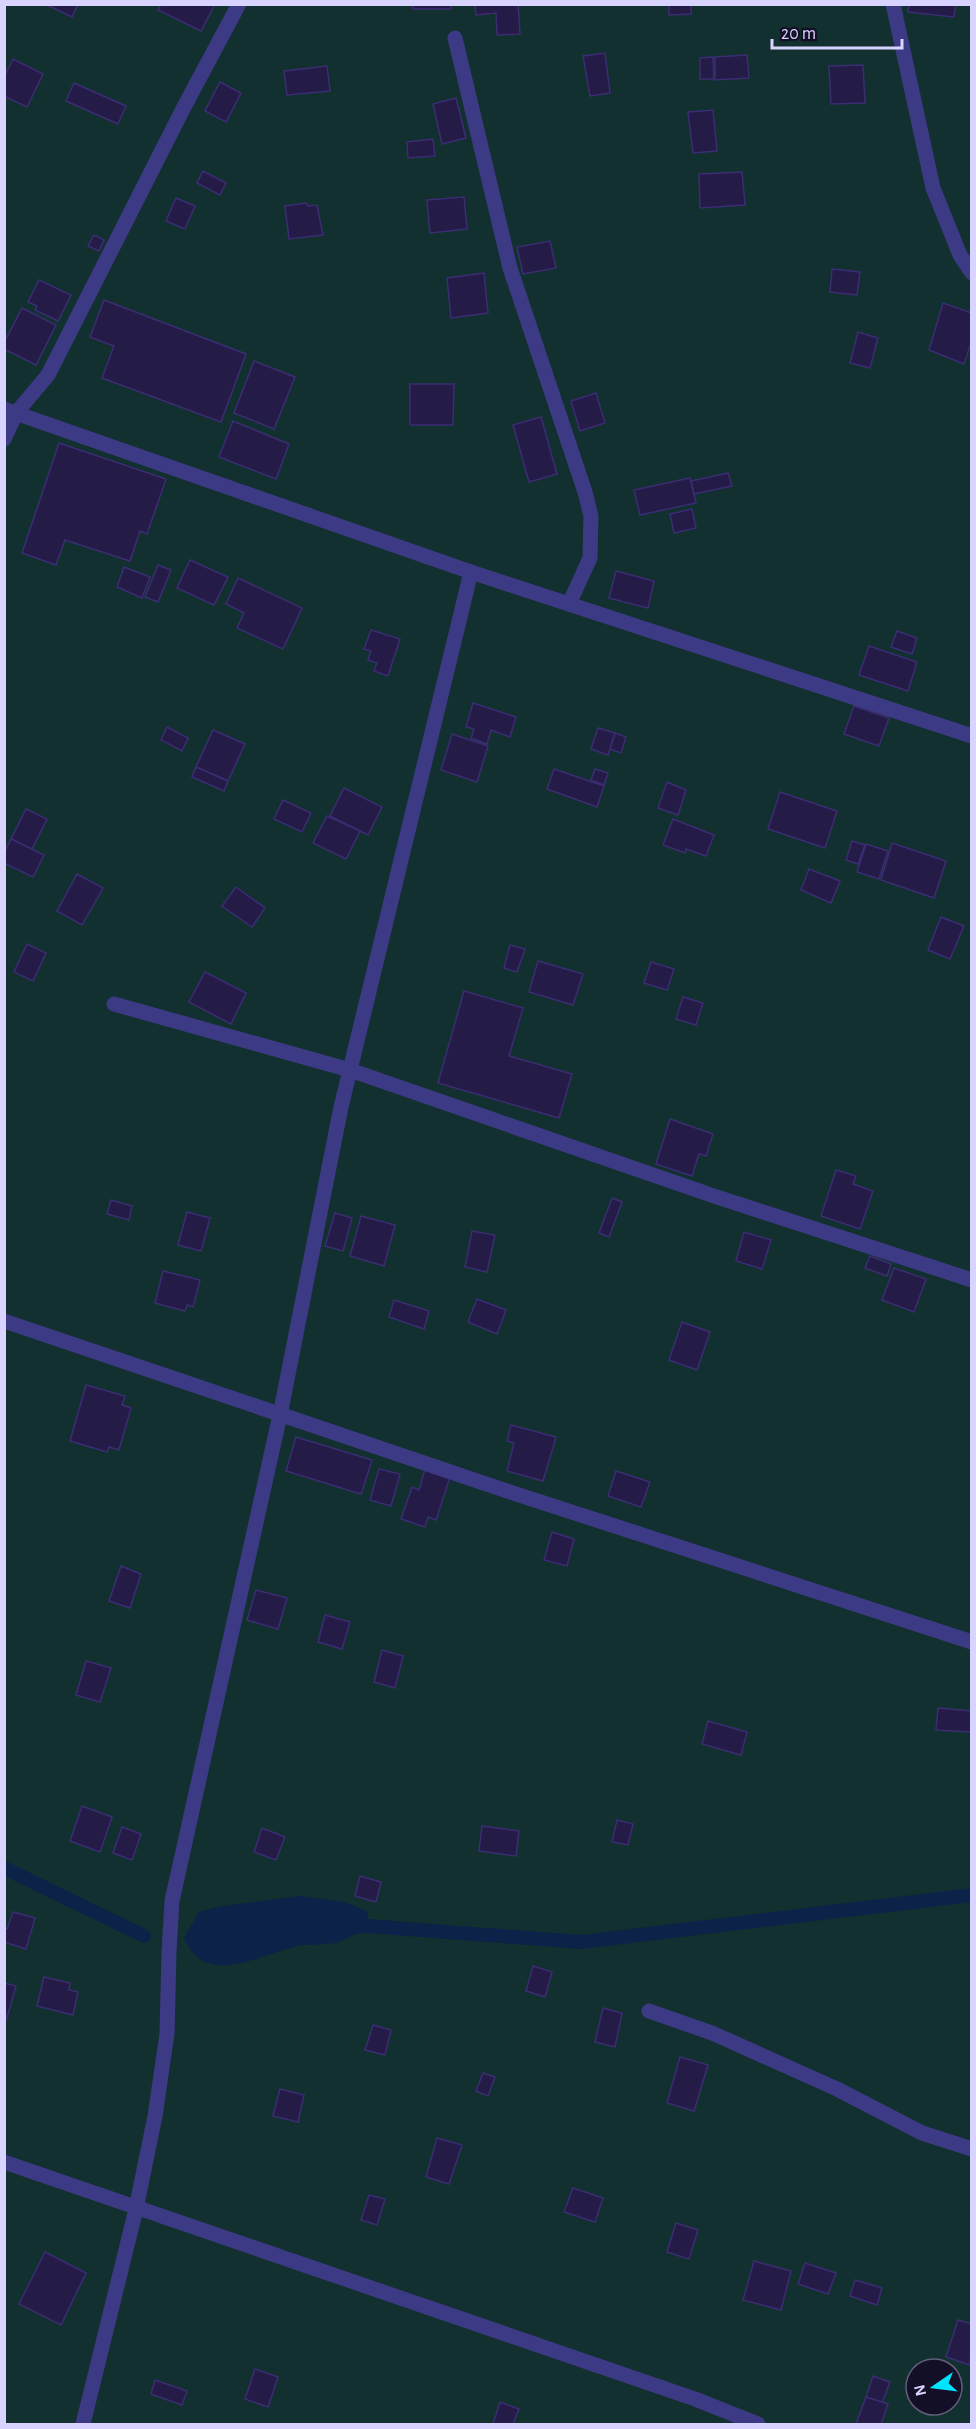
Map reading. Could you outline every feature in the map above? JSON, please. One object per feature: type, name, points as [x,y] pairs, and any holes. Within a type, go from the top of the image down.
[{"type":"lane","points":[[4,439],[10,411],[48,375],[183,107],[239,4]]},
{"type":"lane","points":[[893,4],[933,188],[960,255],[972,273]]},
{"type":"lane","points":[[455,39],[510,268],[591,516],[590,558],[569,604]]},
{"type":"lane","points":[[10,411],[471,572],[972,736]]},
{"type":"lane","points":[[83,2424],[136,2209],[155,2116],[167,2034],[172,1901],[280,1415],[350,1070],[471,572]]},
{"type":"lane","points":[[114,1004],[350,1070],[703,1192],[972,1280]]},
{"type":"lane","points":[[4,1321],[280,1415],[972,1641]]},
{"type":"lane","points":[[649,2011],[722,2038],[837,2089],[922,2133],[972,2149]]},
{"type":"lane","points":[[4,2162],[684,2396],[758,2424]]},
{"type":"green space","points":[[5,5],[971,5],[971,2424],[5,2424]]},
{"type":"water","points":[[300,1896],[345,1902],[368,1912],[368,1926],[339,1942],[299,1946],[233,1965],[205,1962],[193,1953],[184,1938],[199,1912],[222,1906]]},
{"type":"building","points":[[45,4],[78,4],[72,17]]},
{"type":"building","points":[[161,4],[215,4],[201,31],[158,10]]},
{"type":"building","points":[[412,4],[451,4],[451,9],[413,9]]},
{"type":"building","points":[[475,4],[518,4],[520,34],[497,35],[496,13],[476,15]]},
{"type":"building","points":[[669,4],[691,4],[691,14],[669,15]]},
{"type":"building","points":[[909,4],[956,4],[954,17],[908,12]]},
{"type":"building","points":[[605,53],[610,93],[590,96],[583,56]]},
{"type":"building","points":[[747,55],[749,78],[715,80],[715,57]]},
{"type":"building","points":[[713,57],[714,79],[700,79],[700,58]]},
{"type":"building","points":[[13,59],[43,74],[27,107],[4,96],[4,77]]},
{"type":"building","points":[[863,65],[865,103],[831,104],[829,66]]},
{"type":"building","points":[[327,66],[330,91],[287,95],[284,71]]},
{"type":"building","points":[[220,82],[241,93],[226,122],[205,111]]},
{"type":"building","points":[[74,83],[126,106],[118,124],[66,101]]},
{"type":"building","points":[[456,98],[466,138],[442,144],[433,104]]},
{"type":"building","points":[[713,110],[717,151],[693,153],[688,112]]},
{"type":"building","points":[[433,139],[435,156],[408,158],[407,142]]},
{"type":"building","points":[[203,171],[226,183],[220,195],[197,183]]},
{"type":"building","points":[[742,172],[745,205],[700,208],[699,174]]},
{"type":"building","points":[[464,197],[467,229],[430,233],[427,200]]},
{"type":"building","points":[[176,198],[195,206],[185,229],[166,221]]},
{"type":"building","points":[[306,203],[308,206],[317,205],[323,235],[289,239],[285,206]]},
{"type":"building","points":[[94,235],[104,240],[99,251],[88,246]]},
{"type":"building","points":[[550,241],[556,268],[523,274],[517,247]]},
{"type":"building","points":[[832,269],[860,272],[857,295],[830,292]]},
{"type":"building","points":[[484,273],[488,313],[451,318],[447,278]]},
{"type":"building","points":[[39,280],[71,295],[58,321],[35,310],[37,306],[28,302]]},
{"type":"building","points":[[104,300],[246,354],[221,422],[102,378],[114,346],[90,337]]},
{"type":"building","points":[[943,303],[972,313],[972,340],[964,364],[929,350]]},
{"type":"building","points":[[22,308],[56,325],[36,365],[4,349],[4,343]]},
{"type":"building","points":[[858,332],[878,338],[870,368],[850,363]]},
{"type":"building","points":[[254,361],[295,377],[274,429],[234,413]]},
{"type":"building","points":[[410,384],[454,384],[453,425],[410,425]]},
{"type":"building","points":[[596,393],[605,423],[580,431],[571,401]]},
{"type":"building","points":[[541,417],[557,474],[529,482],[513,425]]},
{"type":"building","points":[[233,421],[289,444],[276,479],[219,457]]},
{"type":"building","points":[[59,443],[166,479],[147,534],[140,531],[130,561],[65,540],[56,565],[22,553]]},
{"type":"building","points":[[728,473],[732,486],[694,494],[691,481]]},
{"type":"building","points":[[690,478],[696,503],[640,515],[634,490]]},
{"type":"building","points":[[692,509],[696,528],[674,533],[670,514]]},
{"type":"building","points":[[190,560],[228,577],[214,605],[177,588]]},
{"type":"building","points":[[158,565],[171,570],[158,602],[145,597]]},
{"type":"building","points":[[124,567],[150,577],[142,598],[117,587]]},
{"type":"building","points":[[616,571],[654,581],[648,608],[609,598]]},
{"type":"building","points":[[238,578],[302,608],[283,649],[237,628],[244,613],[226,604]]},
{"type":"building","points":[[371,630],[400,639],[388,676],[374,671],[377,663],[368,660],[371,651],[364,649]]},
{"type":"building","points":[[897,631],[917,638],[912,654],[891,647]]},
{"type":"building","points":[[869,646],[917,662],[908,691],[859,675]]},
{"type":"building","points":[[473,703],[516,717],[510,737],[491,730],[487,744],[471,738],[474,729],[466,727]]},
{"type":"building","points":[[854,706],[889,718],[879,746],[844,734]]},
{"type":"building","points":[[167,727],[188,738],[182,751],[161,740]]},
{"type":"building","points":[[598,728],[615,733],[608,755],[591,749]]},
{"type":"building","points":[[213,730],[245,744],[228,781],[196,767]]},
{"type":"building","points":[[615,733],[626,737],[621,753],[610,749]]},
{"type":"building","points":[[452,734],[488,746],[477,782],[441,770]]},
{"type":"building","points":[[196,767],[228,781],[224,791],[192,777]]},
{"type":"building","points":[[554,769],[604,786],[597,807],[547,789]]},
{"type":"building","points":[[595,769],[608,773],[604,785],[591,780]]},
{"type":"building","points":[[667,782],[686,790],[678,815],[658,808]]},
{"type":"building","points":[[344,788],[382,807],[368,835],[330,816]]},
{"type":"building","points":[[780,792],[837,811],[825,848],[768,829]]},
{"type":"building","points":[[283,800],[311,813],[302,832],[274,819]]},
{"type":"building","points":[[26,809],[47,819],[32,849],[11,839]]},
{"type":"building","points":[[327,816],[360,831],[346,859],[313,843]]},
{"type":"building","points":[[673,819],[714,835],[706,856],[686,849],[685,853],[663,845]]},
{"type":"building","points":[[11,839],[44,855],[33,877],[4,863],[4,853]]},
{"type":"building","points":[[852,841],[865,845],[858,864],[846,860]]},
{"type":"building","points":[[892,843],[946,861],[934,898],[881,880]]},
{"type":"building","points":[[866,844],[888,851],[879,879],[857,872]]},
{"type":"building","points":[[809,869],[840,881],[831,903],[801,890]]},
{"type":"building","points":[[77,874],[103,888],[82,925],[57,911]]},
{"type":"building","points":[[236,887],[265,908],[252,927],[222,906]]},
{"type":"building","points":[[941,917],[964,926],[950,959],[928,950]]},
{"type":"building","points":[[27,944],[46,953],[33,981],[14,972]]},
{"type":"building","points":[[510,945],[525,949],[517,972],[504,968]]},
{"type":"building","points":[[538,961],[583,974],[573,1005],[529,992]]},
{"type":"building","points":[[651,962],[674,969],[667,990],[644,983]]},
{"type":"building","points":[[205,972],[246,993],[231,1024],[189,1002]]},
{"type":"building","points":[[464,991],[523,1008],[509,1056],[572,1074],[559,1118],[438,1083]]},
{"type":"building","points":[[683,997],[703,1003],[696,1025],[676,1019]]},
{"type":"building","points":[[670,1119],[713,1134],[706,1156],[699,1154],[692,1176],[656,1164]]},
{"type":"building","points":[[836,1170],[856,1176],[853,1184],[873,1191],[860,1229],[821,1216]]},
{"type":"building","points":[[612,1198],[622,1202],[609,1237],[599,1233]]},
{"type":"building","points":[[111,1200],[132,1206],[129,1220],[107,1214]]},
{"type":"building","points":[[187,1212],[210,1218],[201,1251],[178,1245]]},
{"type":"building","points":[[335,1213],[352,1218],[343,1251],[325,1246]]},
{"type":"building","points":[[361,1216],[395,1225],[384,1266],[350,1256]]},
{"type":"building","points":[[472,1231],[495,1235],[487,1272],[465,1267]]},
{"type":"building","points":[[744,1232],[771,1240],[762,1269],[736,1261]]},
{"type":"building","points":[[870,1256],[891,1264],[887,1276],[865,1268]]},
{"type":"building","points":[[894,1268],[926,1279],[914,1312],[882,1300]]},
{"type":"building","points":[[163,1271],[200,1280],[193,1307],[187,1305],[185,1311],[155,1303]]},
{"type":"building","points":[[477,1299],[506,1310],[497,1334],[468,1322]]},
{"type":"building","points":[[394,1300],[429,1311],[424,1329],[389,1317]]},
{"type":"building","points":[[682,1322],[710,1332],[697,1370],[669,1360]]},
{"type":"building","points":[[86,1385],[125,1396],[122,1405],[131,1408],[119,1450],[109,1447],[107,1452],[70,1441]]},
{"type":"building","points":[[511,1425],[556,1437],[543,1481],[507,1471],[514,1443],[507,1441]]},
{"type":"building","points":[[296,1437],[372,1460],[361,1494],[286,1471]]},
{"type":"building","points":[[379,1469],[400,1474],[391,1506],[370,1500]]},
{"type":"building","points":[[425,1469],[450,1477],[436,1520],[428,1517],[425,1527],[401,1519],[412,1487],[419,1490]]},
{"type":"building","points":[[616,1471],[650,1482],[641,1507],[608,1496]]},
{"type":"building","points":[[552,1532],[574,1539],[567,1566],[544,1560]]},
{"type":"building","points":[[121,1566],[141,1574],[130,1608],[109,1601]]},
{"type":"building","points":[[256,1590],[287,1598],[278,1629],[247,1620]]},
{"type":"building","points":[[325,1615],[350,1622],[342,1649],[318,1642]]},
{"type":"building","points":[[382,1650],[403,1656],[395,1688],[374,1682]]},
{"type":"building","points":[[86,1661],[111,1668],[100,1702],[76,1695]]},
{"type":"building","points":[[938,1708],[972,1711],[971,1732],[936,1730]]},
{"type":"building","points":[[708,1721],[747,1732],[741,1755],[702,1744]]},
{"type":"building","points":[[82,1806],[112,1817],[100,1852],[70,1841]]},
{"type":"building","points":[[617,1820],[633,1824],[628,1845],[612,1842]]},
{"type":"building","points":[[482,1826],[519,1831],[516,1856],[479,1851]]},
{"type":"building","points":[[122,1827],[141,1834],[132,1860],[113,1853]]},
{"type":"building","points":[[262,1828],[285,1837],[276,1860],[254,1852]]},
{"type":"building","points":[[360,1876],[381,1882],[376,1902],[355,1896]]},
{"type":"building","points":[[13,1912],[35,1918],[26,1949],[4,1942],[4,1928],[7,1929]]},
{"type":"building","points":[[533,1966],[552,1972],[545,1997],[526,1991]]},
{"type":"building","points":[[44,1977],[70,1983],[69,1990],[78,1992],[73,2015],[37,2006]]},
{"type":"building","points":[[4,1983],[16,1986],[6,2021],[4,2021]]},
{"type":"building","points":[[603,2008],[622,2013],[615,2047],[595,2042]]},
{"type":"building","points":[[373,2025],[391,2030],[385,2055],[365,2050]]},
{"type":"building","points":[[680,2057],[708,2065],[694,2111],[667,2103]]},
{"type":"building","points":[[483,2073],[495,2077],[488,2096],[476,2091]]},
{"type":"building","points":[[280,2089],[304,2095],[298,2122],[273,2116]]},
{"type":"building","points":[[437,2138],[462,2145],[449,2184],[426,2177]]},
{"type":"building","points":[[573,2188],[603,2198],[595,2222],[564,2212]]},
{"type":"building","points":[[369,2195],[385,2199],[377,2225],[361,2220]]},
{"type":"building","points":[[676,2223],[698,2230],[689,2259],[667,2252]]},
{"type":"building","points":[[45,2252],[86,2273],[61,2325],[19,2304]]},
{"type":"building","points":[[754,2261],[791,2271],[781,2310],[743,2300]]},
{"type":"building","points":[[805,2263],[836,2273],[828,2294],[798,2284]]},
{"type":"building","points":[[855,2280],[882,2288],[877,2305],[850,2296]]},
{"type":"building","points":[[958,2320],[972,2324],[970,2365],[964,2363],[964,2357],[946,2357]]},
{"type":"building","points":[[255,2369],[278,2377],[268,2407],[245,2399]]},
{"type":"building","points":[[873,2376],[890,2382],[882,2403],[866,2397]]},
{"type":"building","points":[[155,2380],[187,2391],[182,2405],[151,2394]]},
{"type":"building","points":[[866,2397],[888,2404],[881,2424],[856,2424]]},
{"type":"building","points":[[500,2402],[519,2409],[513,2424],[493,2424]]},
{"type":"waterway","points":[[4,1868],[144,1936]]},
{"type":"waterway","points":[[350,1927],[368,1926],[581,1942],[972,1895]]}]
